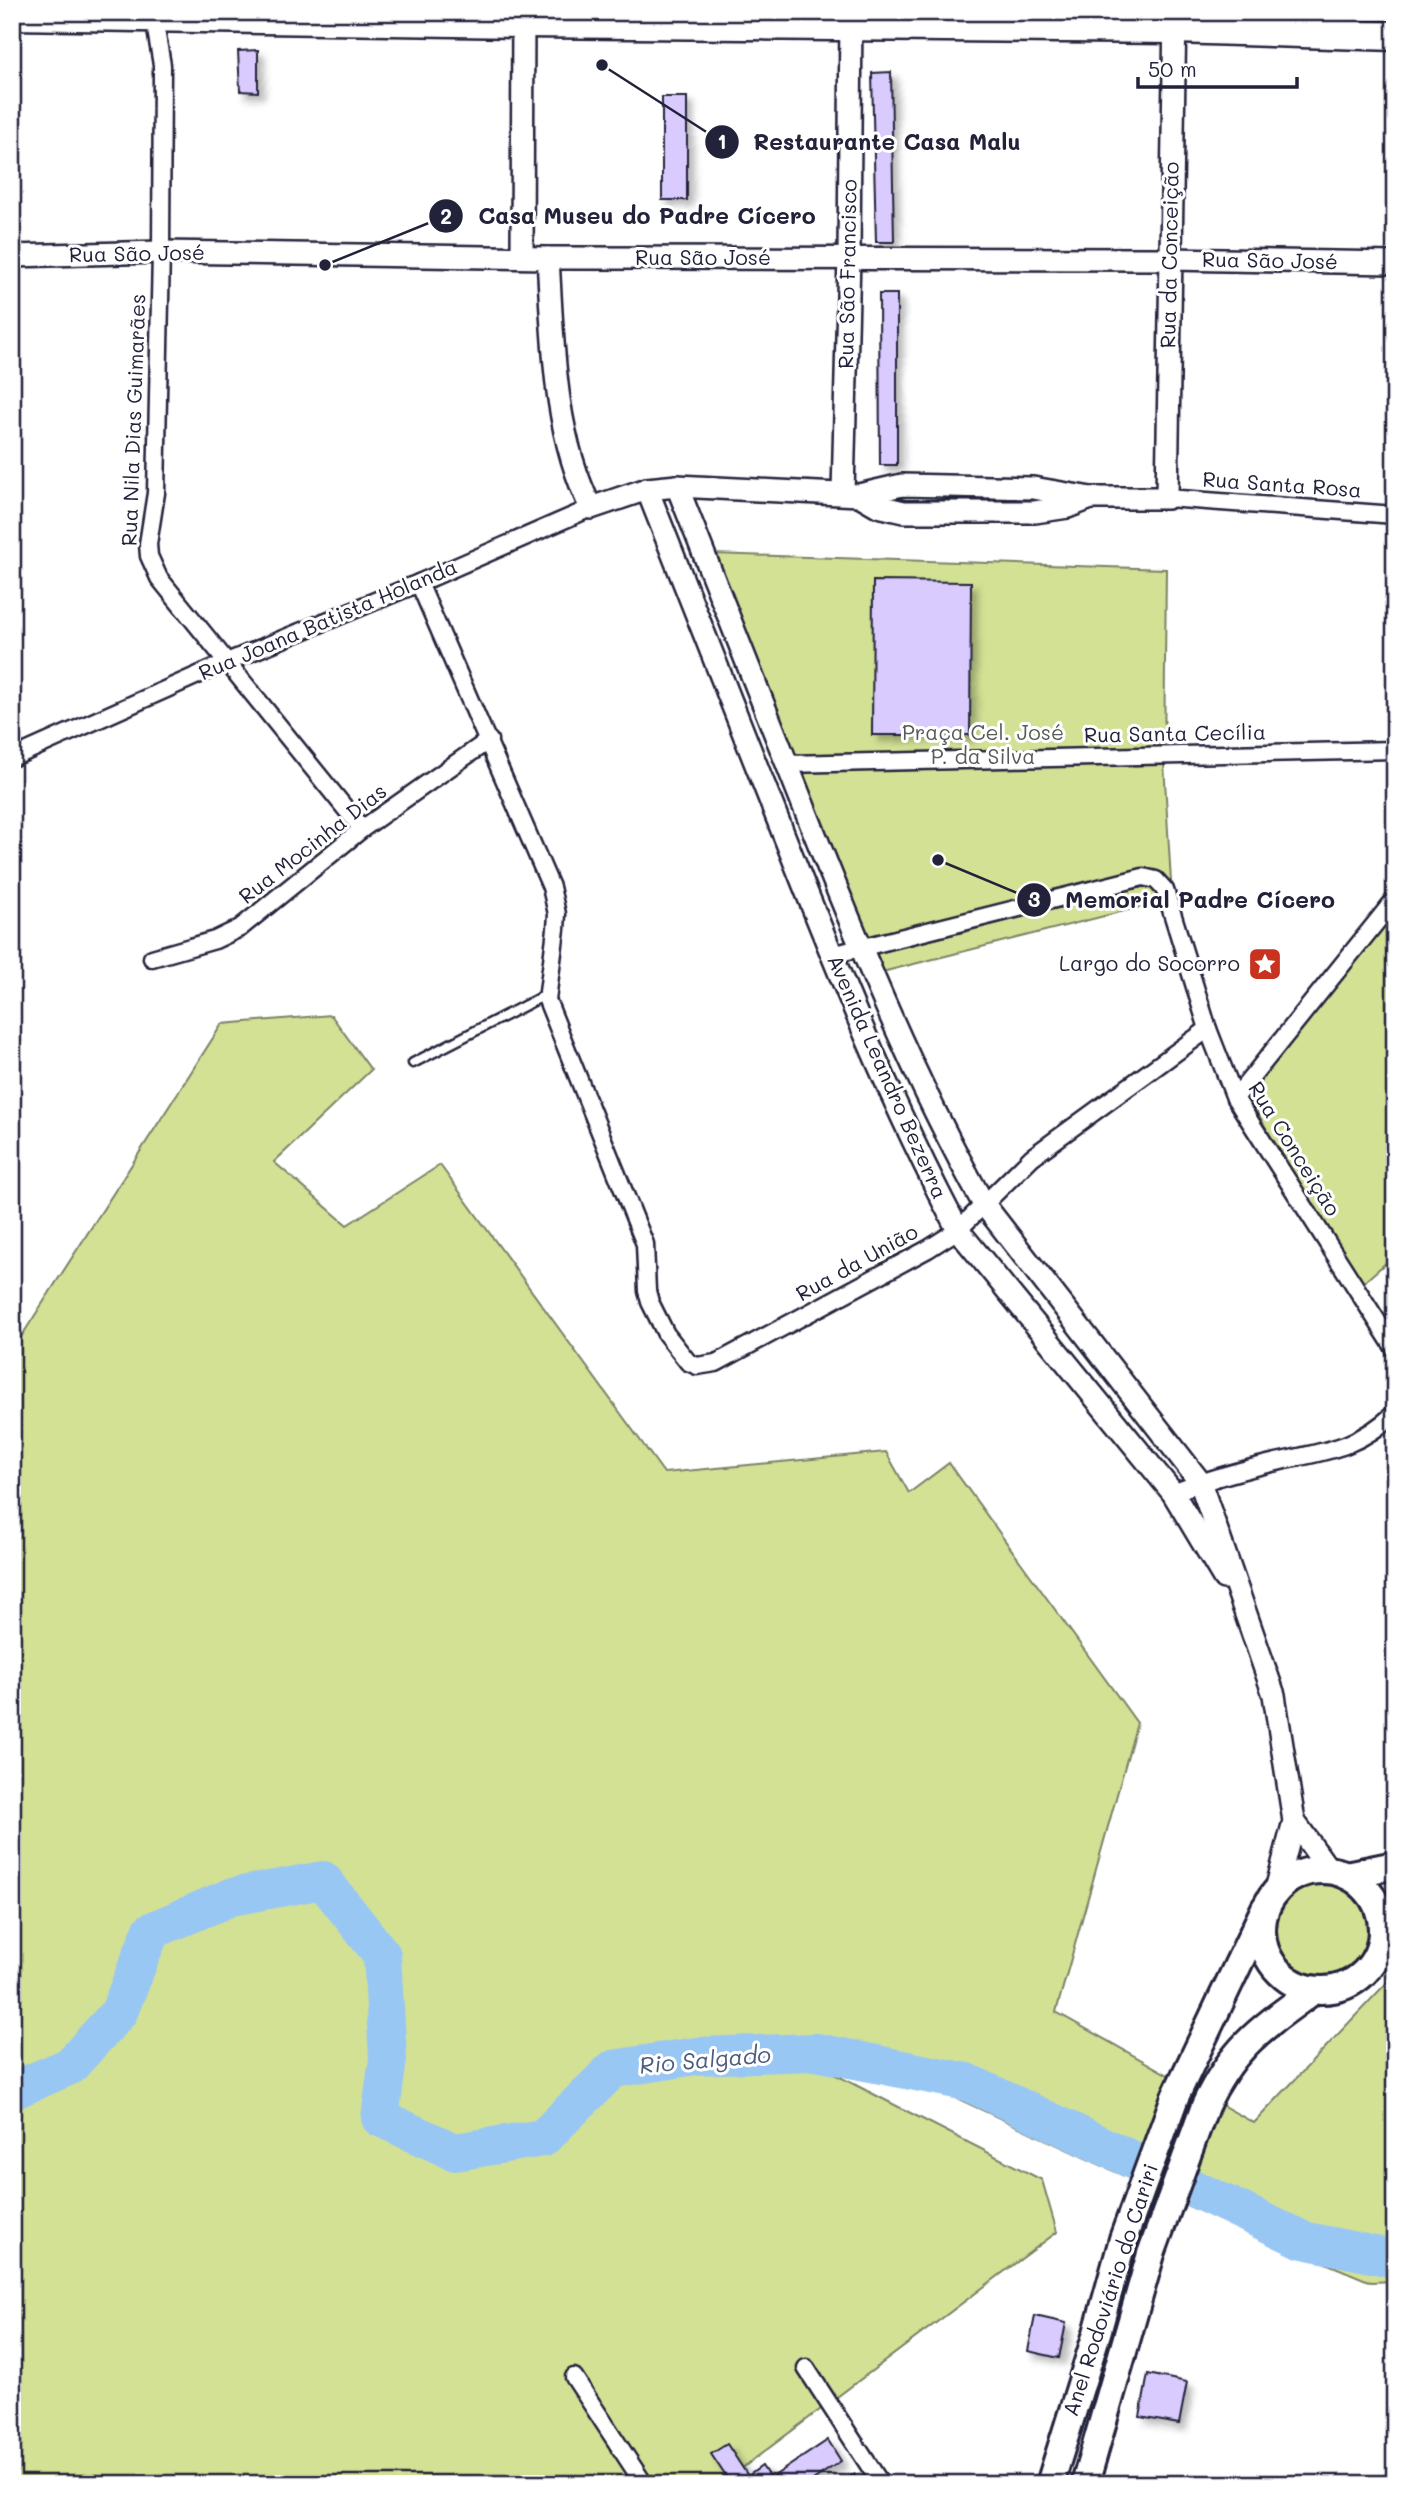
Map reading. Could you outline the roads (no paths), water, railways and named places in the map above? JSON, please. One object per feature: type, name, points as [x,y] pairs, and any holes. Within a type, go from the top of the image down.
[{"type":"highway","points":[[12,15],[1175,21],[1395,36]]},
{"type":"main road","points":[[1338,1872],[1358,1882],[1376,1903],[1382,1934],[1379,1950],[1383,1960],[1348,1985],[1331,1990],[1300,1987],[1287,1980],[1268,1958],[1262,1933],[1271,1899],[1291,1878],[1310,1871],[1338,1872],[1395,1865]]},
{"type":"main road","name":"Anel Rodoviário do Cariri","points":[[1050,2484],[1097,2333],[1122,2239],[1175,2097],[1271,1899]]},
{"type":"main road","name":"Anel Rodoviário do Cariri","points":[[1085,2484],[1151,2254],[1205,2106],[1236,2053],[1271,2022],[1314,1990]]},
{"type":"street","name":"Rua Nila Dias Guimarães","points":[[163,15],[156,493],[148,544],[149,556],[159,578],[362,829]]},
{"type":"street","points":[[522,257],[523,18]]},
{"type":"street","name":"Rua São Francisco","points":[[851,20],[851,494]]},
{"type":"street","name":"Rua da Conceição","points":[[1167,498],[1175,21]]},
{"type":"street","name":"Rua São José","points":[[12,256],[161,251],[548,258],[849,257],[1395,263]]},
{"type":"street","points":[[548,258],[553,342],[564,425],[577,476],[591,508]]},
{"type":"street","points":[[647,489],[677,486],[851,494],[902,485],[1033,488],[1091,498],[1167,498]]},
{"type":"street","name":"Avenida Leandro Bezerra","points":[[677,486],[860,946],[898,1036],[955,1152],[983,1203],[1200,1482],[1274,1695],[1294,1821]]},
{"type":"street","name":"Rua Joana Batista Holanda","points":[[12,758],[227,662],[591,508],[647,489]]},
{"type":"street","name":"Avenida Leandro Bezerra","points":[[647,489],[832,955],[938,1193],[958,1230],[1173,1493],[1252,1629]]},
{"type":"street","name":"Rua Santa Rosa","points":[[1167,498],[1395,515]]},
{"type":"street","points":[[419,583],[489,740],[555,901],[556,929],[547,994]]},
{"type":"street","name":"Rua Mocinha Dias","points":[[152,958],[215,940],[240,928],[362,829],[489,740]]},
{"type":"street","name":"Rua Santa Cecília","points":[[787,764],[1395,750]]},
{"type":"street","name":"Rua Conceição","points":[[832,955],[1143,877],[1156,880],[1166,890],[1208,1029],[1235,1098],[1395,1349]]},
{"type":"street","points":[[1235,1098],[1395,899]]},
{"type":"street","name":"Rua da União","points":[[547,994],[549,1006],[645,1244],[650,1302],[677,1351],[688,1362],[697,1366],[716,1363],[916,1256],[958,1230],[1032,1157],[1208,1029]]},
{"type":"street","points":[[1173,1493],[1200,1482],[1336,1450],[1378,1429],[1395,1413]]},
{"type":"street","points":[[1294,1821],[1338,1872]]},
{"type":"street","points":[[1271,1899],[1294,1821]]},
{"type":"street","points":[[806,2368],[881,2484]]},
{"type":"street","points":[[574,2376],[644,2484]]},
{"type":"lane","points":[[413,1063],[547,994]]},
{"type":"waterway","name":"Rio Salgado","points":[[12,2091],[70,2066],[119,2012],[151,1931],[231,1897],[323,1880],[382,1955],[388,2059],[380,2118],[455,2152],[543,2138],[613,2069],[696,2056],[816,2052],[967,2082],[1303,2240],[1395,2259]]},
{"type":"place","name":"Restaurante Casa Malu","points":[[602,65]]},
{"type":"place","name":"Casa Museu do Padre Cícero","points":[[325,265]]},
{"type":"place","name":"Memorial Padre Cícero","points":[[938,860]]},
{"type":"place","name":"Largo do Socorro","points":[[1265,964]]},
{"type":"park label","name":"Praça Cel. José P. da Silva","points":[[983,745]]}]
